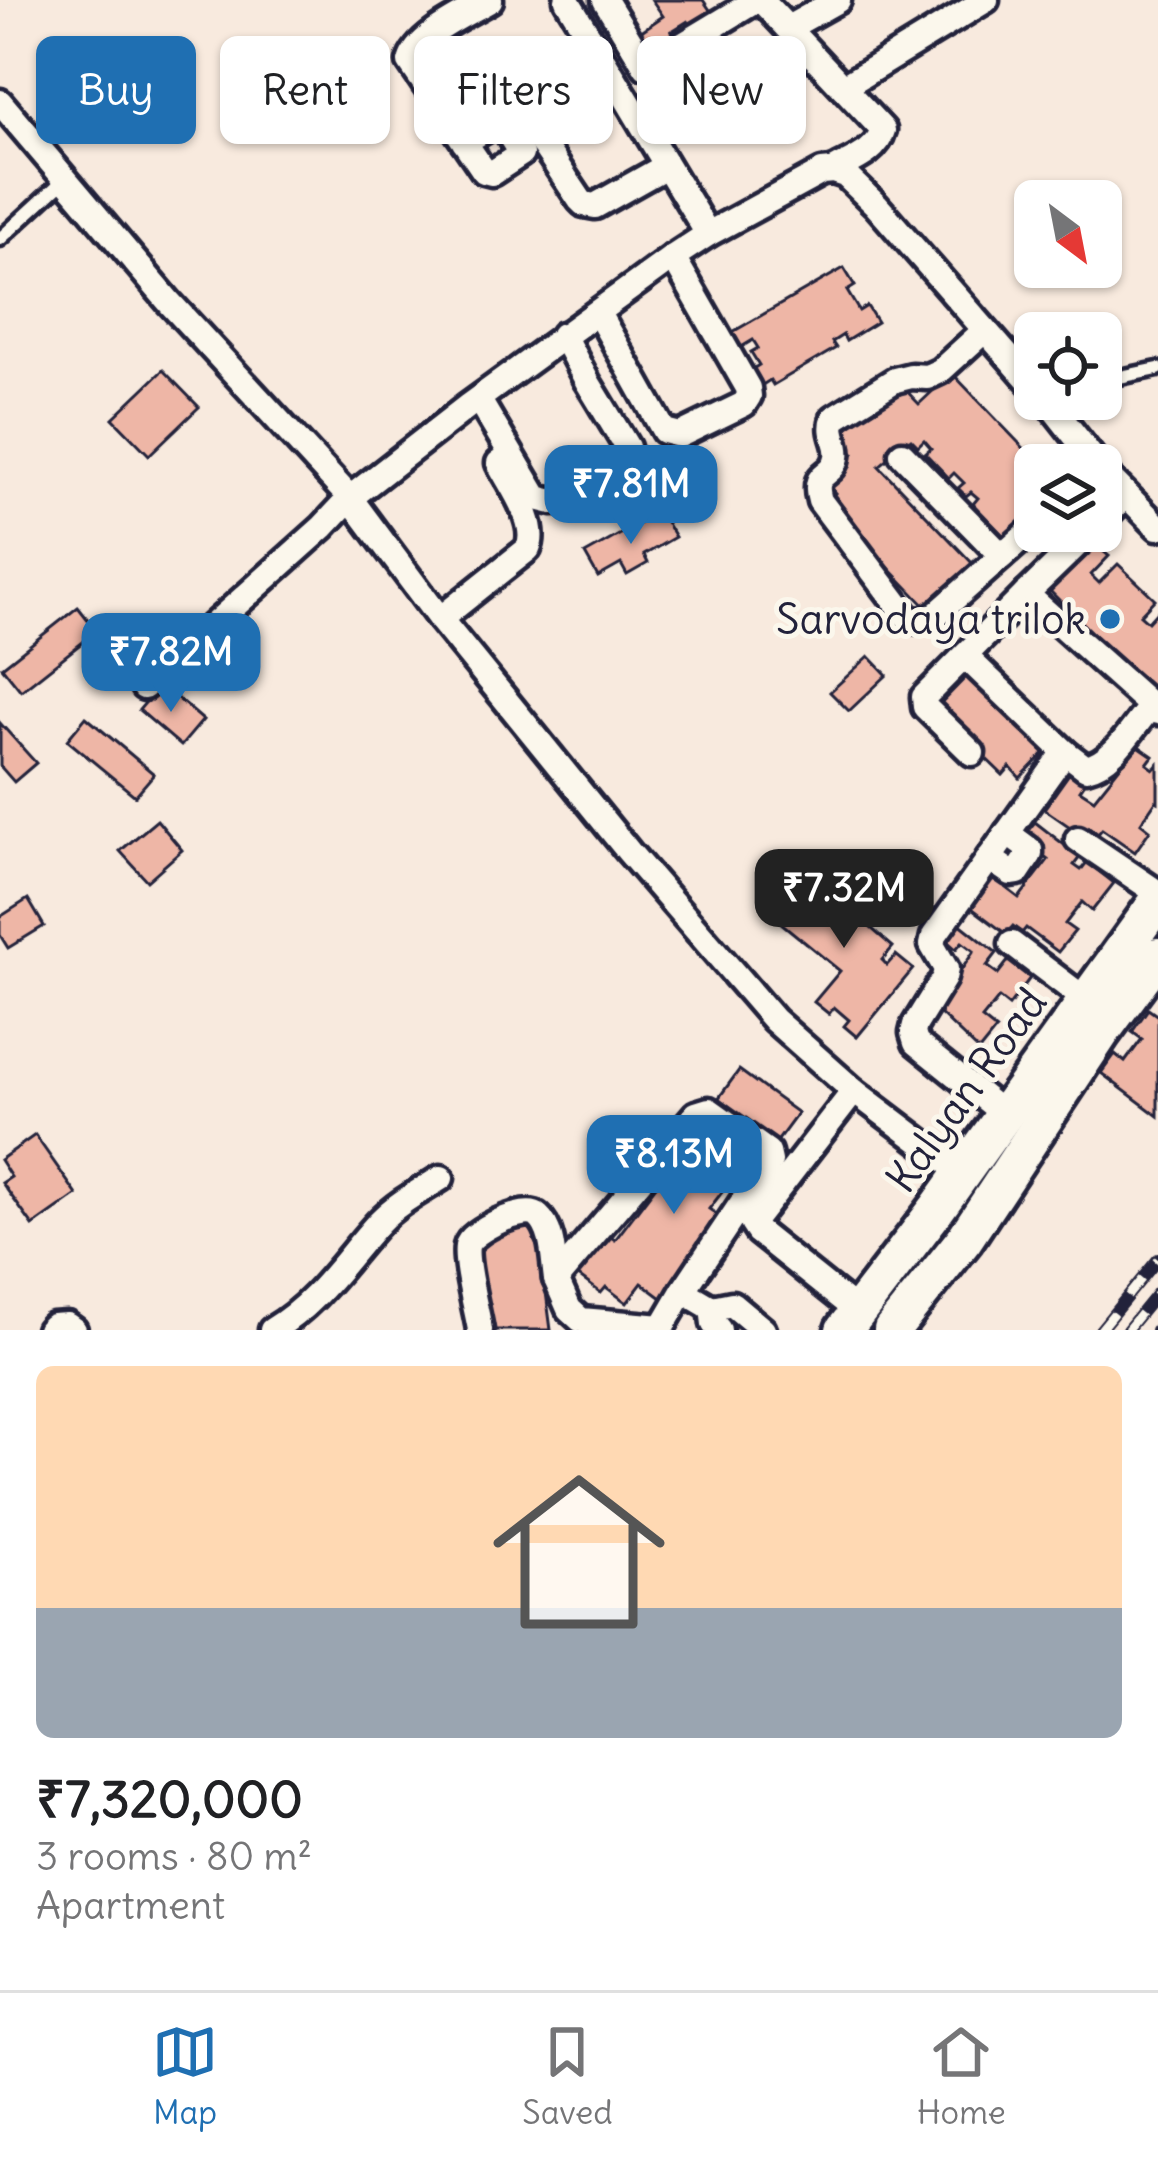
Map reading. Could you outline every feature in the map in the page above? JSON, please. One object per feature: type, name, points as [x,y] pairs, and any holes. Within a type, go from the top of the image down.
[{"type":"main road","name":"Kalyan Road","points":[[851,1321],[936,1210],[1158,897]]},
{"type":"main road","name":"Kalyan Road","points":[[892,1330],[964,1240],[1101,1033],[1158,956]]},
{"type":"street","points":[[431,36],[490,0]]},
{"type":"street","points":[[567,0],[708,234]]},
{"type":"street","points":[[605,0],[646,67],[759,0],[884,130],[871,150],[833,171]]},
{"type":"street","points":[[788,28],[838,0]]},
{"type":"street","points":[[843,87],[986,0]]},
{"type":"street","points":[[0,102],[170,303],[350,498],[440,619],[629,852],[774,1020],[854,1091],[961,1172]]},
{"type":"street","points":[[466,144],[488,174],[521,154],[523,144]]},
{"type":"street","points":[[532,144],[589,206],[666,166]]},
{"type":"street","points":[[144,687],[350,498],[563,335],[708,234],[822,172],[845,175],[1014,363]]},
{"type":"street","points":[[598,313],[664,431],[680,435],[744,404],[748,388],[673,257]]},
{"type":"street","points":[[985,330],[940,370],[927,377],[895,380],[834,418],[830,426],[837,459],[817,488],[820,501],[908,618],[915,621],[938,613],[1014,545]]},
{"type":"street","points":[[474,403],[543,502],[553,502],[624,465],[629,458],[627,447],[563,335]]},
{"type":"street","points":[[440,619],[532,544],[529,524],[474,403]]},
{"type":"street","points":[[902,454],[1002,556]]},
{"type":"street","points":[[1122,491],[1158,527]]},
{"type":"street","points":[[1122,499],[1126,495]]},
{"type":"street","points":[[972,753],[923,704],[924,697],[1068,552]]},
{"type":"street","points":[[966,657],[1086,768],[1106,759],[1155,709],[1025,594]]},
{"type":"street","points":[[1004,1114],[923,1050],[913,1034],[946,969],[932,945],[934,936],[1065,752]]},
{"type":"street","points":[[1078,839],[1158,897]]},
{"type":"street","points":[[1012,944],[1086,1000]]},
{"type":"street","points":[[851,1321],[752,1223],[854,1091]]},
{"type":"street","points":[[480,1330],[467,1249],[475,1234],[532,1212],[548,1232],[556,1279],[569,1309],[581,1320],[662,1328],[770,1161],[768,1152],[709,1110],[696,1114],[556,1279]]},
{"type":"street","points":[[272,1330],[321,1291],[380,1220],[441,1178]]},
{"type":"street","points":[[683,1291],[716,1319],[732,1304],[763,1330]]},
{"type":"street","points":[[50,1330],[68,1325],[74,1330]]},
{"type":"lane","points":[[0,239],[64,179]]},
{"type":"lane","points":[[1122,377],[1158,369]]},
{"type":"building","points":[[652,0],[703,0],[712,13],[692,27],[688,21],[672,31],[676,36],[641,36],[663,16]]},
{"type":"building","points":[[844,268],[855,286],[847,291],[859,311],[867,306],[877,322],[846,341],[843,335],[832,342],[836,348],[773,385],[770,380],[761,386],[751,370],[759,365],[751,352],[758,348],[753,340],[738,349],[729,334]]},
{"type":"building","points":[[163,370],[199,407],[149,455],[113,418]]},
{"type":"building","points":[[952,373],[1020,444],[1014,444],[1014,532],[1007,539],[973,504],[978,498],[958,488],[964,483],[954,473],[949,478],[925,453],[931,448],[924,440],[918,446],[911,439],[879,466],[975,566],[929,610],[826,502],[835,493],[824,481],[853,453],[839,435],[899,383],[919,404]]},
{"type":"building","points":[[660,512],[675,537],[644,555],[648,563],[627,575],[621,564],[598,577],[585,554]]},
{"type":"building","name":"Sarvodaya trilok","points":[[1079,552],[1104,552],[1109,556],[1091,575],[1099,583],[1118,564],[1155,599],[1140,615],[1148,622],[1158,611],[1158,699],[1046,587]]},
{"type":"building","points":[[78,607],[97,631],[21,691],[2,667]]},
{"type":"building","points":[[869,656],[887,675],[849,711],[830,692]]},
{"type":"building","points":[[973,670],[1051,746],[1020,778],[1010,767],[1003,775],[935,709]]},
{"type":"building","points":[[161,684],[203,720],[181,746],[139,710]]},
{"type":"building","points":[[86,717],[154,774],[135,796],[67,740]]},
{"type":"building","points":[[0,723],[36,763],[14,782],[0,766]]},
{"type":"building","points":[[1137,745],[1153,756],[1147,764],[1154,769],[1158,764],[1158,802],[1141,823],[1150,830],[1135,852],[1102,829],[1098,834],[1089,827],[1083,836],[1044,809],[1071,771],[1086,781],[1080,790],[1094,799]]},
{"type":"building","points":[[157,820],[182,850],[147,881],[120,851]]},
{"type":"building","points":[[1035,822],[1080,857],[1074,865],[1081,870],[1087,862],[1114,883],[1092,911],[1082,902],[1065,924],[1075,931],[1058,952],[1026,928],[1022,933],[1013,926],[1006,934],[969,906],[998,869],[1013,880],[1006,888],[1019,898],[1048,860],[1021,839]]},
{"type":"building","points":[[815,869],[854,902],[849,909],[893,947],[882,960],[887,965],[896,955],[913,969],[857,1037],[844,1026],[849,1020],[834,1007],[829,1014],[814,1002],[840,971],[775,918]]},
{"type":"building","points":[[28,899],[44,926],[8,948],[0,935],[0,917]]},
{"type":"building","points":[[959,923],[997,953],[987,966],[998,974],[1008,961],[1030,978],[1009,1006],[999,998],[982,1019],[996,1030],[979,1051],[935,1009],[974,951],[962,942],[956,949],[946,940]]},
{"type":"building","points":[[1148,1009],[1158,1016],[1158,1116],[1101,1073],[1115,1054],[1125,1062],[1142,1039],[1132,1032]]},
{"type":"building","points":[[739,1070],[798,1113],[776,1143],[718,1099]]},
{"type":"building","points":[[709,1116],[764,1157],[735,1195],[726,1187],[709,1209],[722,1218],[666,1301],[642,1283],[627,1303],[606,1287],[601,1293],[577,1275],[608,1235],[615,1240]]},
{"type":"building","points":[[35,1135],[77,1195],[33,1226],[2,1183],[11,1177],[0,1160]]},
{"type":"building","points":[[524,1218],[541,1236],[534,1240],[541,1254],[551,1330],[490,1330],[482,1273],[473,1273],[471,1264],[481,1261],[476,1241]]},
{"type":"railway","points":[[1100,1330],[1158,1259]]},
{"type":"railway","points":[[1127,1330],[1158,1292]]},
{"type":"place","name":"Sarvodaya trilok","points":[[1110,619]]}]
